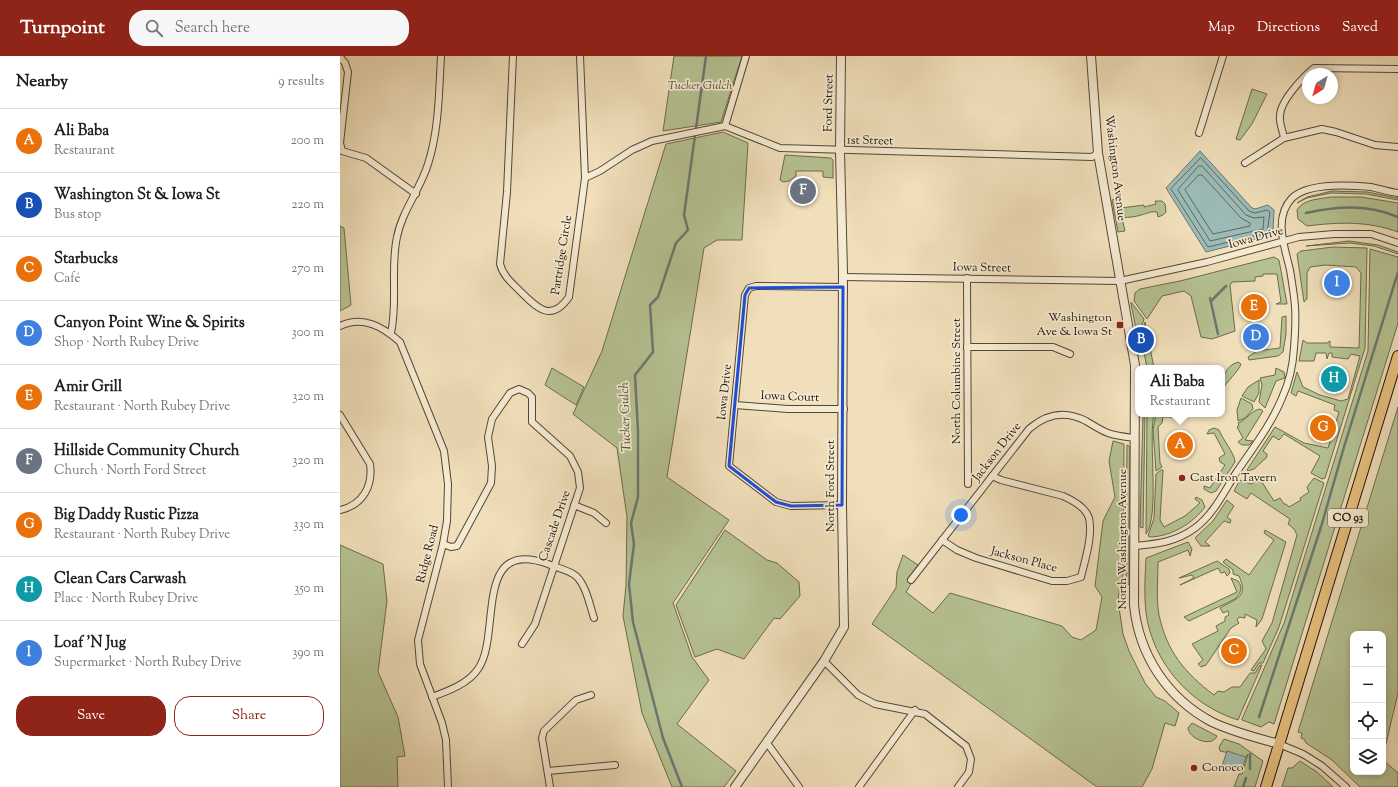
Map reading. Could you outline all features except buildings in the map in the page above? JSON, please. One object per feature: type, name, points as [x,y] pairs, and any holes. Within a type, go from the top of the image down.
[{"type":"highway","name":"CO 93","points":[[1266,787],[1398,356]]},
{"type":"street","points":[[391,333],[393,324],[394,253],[402,219],[416,194],[428,166],[432,150],[442,56]]},
{"type":"street","name":"Partridge Circle","points":[[513,56],[507,192],[500,264],[502,273],[536,308],[547,311],[556,310],[562,306],[569,297],[585,178],[580,56]]},
{"type":"street","points":[[585,178],[600,171],[632,150],[652,140],[725,126],[746,56]]},
{"type":"street","name":"Ford Street","points":[[840,151],[842,56]]},
{"type":"street","name":"Washington Avenue","points":[[1091,56],[1098,154],[1120,281]]},
{"type":"street","points":[[1199,133],[1223,56]]},
{"type":"street","points":[[340,57],[345,63],[348,72],[340,143],[342,150],[366,158],[416,194]]},
{"type":"street","points":[[1284,138],[1279,118],[1281,109],[1305,75],[1314,68],[1398,69]]},
{"type":"street","name":"1st Street","points":[[725,126],[780,148],[840,151],[1082,157],[1092,157],[1098,154]]},
{"type":"street","points":[[1245,164],[1284,138],[1322,129],[1375,145],[1398,147]]},
{"type":"street","name":"North Ford Street","points":[[735,787],[824,661],[844,627],[842,505],[844,409],[843,277],[840,151]]},
{"type":"street","points":[[1135,546],[1164,543],[1176,540],[1202,523],[1271,420],[1283,397],[1292,365],[1295,310],[1290,270],[1282,241],[1283,211],[1292,198],[1306,190],[1329,186],[1349,185],[1398,193]]},
{"type":"street","name":"Iowa Drive","points":[[1120,281],[1207,262],[1299,237],[1334,234],[1371,234],[1398,243]]},
{"type":"street","name":"Iowa Street","points":[[843,277],[1120,281]]},
{"type":"street","name":"North Columbine Street","points":[[967,278],[968,484]]},
{"type":"street","name":"North Washington Avenue","points":[[1120,281],[1134,365],[1134,598],[1136,624],[1145,651],[1160,677],[1186,705],[1208,720],[1279,744]]},
{"type":"street","name":"Iowa Drive","points":[[842,505],[791,506],[776,502],[729,466],[726,456],[736,405],[745,295],[749,288],[756,286],[843,287]]},
{"type":"street","name":"Ridge Road","points":[[340,326],[349,322],[365,322],[391,333],[400,342],[444,452],[448,484],[447,514],[443,544],[418,640],[420,664],[444,729],[448,787]]},
{"type":"street","points":[[967,347],[1053,348],[1070,354]]},
{"type":"street","name":"Cascade Drive","points":[[443,544],[451,547],[457,546],[491,483],[492,466],[488,437],[489,428],[496,411],[515,390],[519,389],[528,393],[532,397],[533,404],[532,422],[570,456],[578,472],[580,488],[535,624],[522,644]]},
{"type":"street","name":"Iowa Court","points":[[736,405],[788,409],[844,409]]},
{"type":"street","name":"Jackson Drive","points":[[911,580],[1029,428],[1038,421],[1048,416],[1066,414],[1084,420],[1107,433],[1135,438]]},
{"type":"street","points":[[340,415],[370,464],[371,471],[369,486],[362,498],[352,506],[340,510]]},
{"type":"street","name":"Jackson Place","points":[[942,540],[956,550],[976,558],[1052,581],[1067,581],[1081,577],[1088,547],[1089,518],[1083,509],[1073,501],[1063,496],[1001,480],[992,476]]},
{"type":"street","points":[[574,506],[594,513],[606,523]]},
{"type":"street","points":[[432,698],[468,680],[478,670],[488,647],[490,610],[495,585],[499,575],[505,568],[524,559],[535,560],[577,577],[582,585],[594,618]]},
{"type":"street","points":[[824,661],[858,695],[875,704],[915,710],[925,714],[966,746],[972,759],[969,772],[958,787]]},
{"type":"street","points":[[550,787],[542,742],[544,731],[576,700],[591,695]]},
{"type":"street","points":[[860,787],[915,710]]},
{"type":"street","points":[[767,743],[799,787]]},
{"type":"street","points":[[1279,744],[1303,754],[1322,766],[1346,787]]},
{"type":"street","points":[[548,771],[615,765]]},
{"type":"highlighted area","points":[[843,287],[842,505],[791,506],[776,502],[729,466],[745,295],[749,288]]},
{"type":"green space","name":"Tucker Gulch","points":[[674,56],[742,56],[721,122],[663,131]]},
{"type":"green space","points":[[1252,89],[1267,94],[1252,124],[1240,140],[1236,139]]},
{"type":"green space","points":[[723,132],[748,143],[742,240],[717,240],[704,248],[667,477],[729,520],[673,603],[692,657],[709,680],[677,724],[736,771],[724,787],[672,787],[642,713],[623,616],[626,585],[627,517],[617,448],[573,414],[602,351],[666,144]]},
{"type":"green space","points":[[785,155],[831,158],[833,160],[833,178],[823,177],[823,171],[796,171],[796,176],[789,181],[783,182],[780,180]]},
{"type":"green space","points":[[1332,191],[1367,192],[1398,198],[1398,200],[1366,194],[1331,193],[1307,198],[1297,203],[1307,197]]},
{"type":"green space","points":[[1119,197],[1121,208],[1144,205],[1144,207],[1156,204],[1155,201],[1162,201],[1165,204],[1166,212],[1158,217],[1157,212],[1150,212],[1122,218],[1125,231],[1118,232],[1112,200]]},
{"type":"green space","points":[[1331,197],[1361,197],[1398,203],[1398,232],[1387,228],[1353,223],[1307,226],[1298,219],[1297,210],[1303,204],[1312,200]]},
{"type":"green space","points":[[340,226],[344,228],[351,305],[340,311]]},
{"type":"green space","points":[[1349,241],[1378,245],[1398,252],[1398,254],[1374,246],[1350,243],[1306,246]]},
{"type":"green space","points":[[1333,247],[1367,248],[1365,348],[1325,478],[1322,479],[1311,473],[1320,456],[1284,434],[1279,440],[1273,436],[1263,451],[1267,454],[1267,457],[1254,469],[1248,471],[1247,470],[1275,427],[1304,443],[1328,448],[1339,412],[1334,410],[1335,405],[1298,391],[1296,396],[1291,393],[1297,372],[1303,387],[1320,395],[1341,401],[1348,399],[1360,356],[1351,354],[1348,359],[1332,357],[1332,353],[1329,353],[1327,359],[1326,353],[1316,353],[1314,361],[1299,361],[1303,340],[1307,343],[1327,343],[1330,341],[1330,347],[1359,348],[1361,273],[1356,267],[1325,265],[1310,267],[1307,273],[1307,299],[1304,302],[1297,254],[1301,251]]},
{"type":"green space","points":[[1370,249],[1398,257],[1398,323],[1274,724],[1269,722],[1261,727],[1242,719],[1284,623],[1368,351]]},
{"type":"green space","points":[[1274,257],[1279,260],[1287,304],[1276,304],[1281,302],[1277,274],[1263,274],[1263,276],[1255,277],[1255,281],[1232,282],[1230,285],[1235,331],[1212,339],[1201,337],[1191,296],[1184,291],[1162,296],[1147,319],[1134,301],[1135,293],[1140,289],[1180,281]]},
{"type":"green space","points":[[1131,302],[1144,319],[1138,338],[1131,304]]},
{"type":"green space","points":[[1286,316],[1286,334],[1283,352],[1278,356],[1249,360],[1248,357],[1257,351],[1280,348],[1282,317]]},
{"type":"green space","points":[[1145,322],[1153,365],[1146,365],[1141,337]]},
{"type":"green space","points":[[1238,362],[1241,364],[1225,386],[1225,373],[1230,366]]},
{"type":"green space","points":[[552,368],[584,387],[576,405],[545,385]]},
{"type":"green space","points":[[1276,368],[1284,372],[1285,378],[1276,381],[1265,408],[1259,402],[1262,385],[1260,378],[1275,375]]},
{"type":"green space","points":[[1259,380],[1259,393],[1254,402],[1242,396],[1248,387]]},
{"type":"green space","points":[[1241,398],[1252,404],[1253,409],[1245,418],[1238,421],[1237,410]]},
{"type":"green space","points":[[1398,407],[1398,693],[1386,743],[1386,631],[1350,631],[1350,775],[1386,775],[1386,763],[1398,773],[1398,787],[1360,787],[1332,760],[1306,743],[1304,739],[1301,738],[1302,733],[1298,732]]},
{"type":"green space","points":[[1260,409],[1263,411],[1245,440],[1253,441],[1249,445],[1242,445],[1238,442],[1243,438],[1237,427],[1239,426],[1238,423],[1254,411]]},
{"type":"green space","points":[[1143,417],[1145,417],[1143,528],[1140,527]]},
{"type":"green space","points":[[1147,417],[1154,417],[1152,441],[1152,511],[1150,525],[1146,534]]},
{"type":"green space","points":[[1155,417],[1163,417],[1162,423],[1158,427],[1160,463],[1162,467],[1156,471],[1153,430]]},
{"type":"green space","points":[[1214,428],[1219,430],[1233,455],[1235,462],[1216,491],[1211,493],[1204,489],[1204,486],[1210,488],[1225,465],[1220,462],[1219,458],[1225,454],[1214,433],[1207,434],[1209,430]]},
{"type":"green space","points":[[1113,441],[1124,444],[1123,575],[1120,583],[1118,601],[1123,634],[1129,651],[1145,683],[1156,697],[1165,701],[1179,713],[1175,726],[1165,723],[1152,769],[1142,787],[1097,787],[872,624],[896,588],[897,572],[903,555],[918,565],[908,579],[912,582],[906,592],[933,613],[950,593],[1062,626],[1072,637],[1081,640],[1096,630],[1102,597],[1095,586],[1103,521],[1115,497],[1109,461]]},
{"type":"green space","points":[[1127,445],[1130,447],[1129,528],[1126,528]]},
{"type":"green space","points":[[1163,470],[1160,520],[1164,527],[1185,516],[1200,503],[1195,499],[1196,497],[1202,500],[1205,507],[1200,513],[1181,528],[1167,534],[1151,537],[1148,536],[1154,518],[1156,474]]},
{"type":"green space","points":[[1314,478],[1324,483],[1279,627],[1263,663],[1259,663],[1254,671],[1251,670],[1266,649],[1262,641],[1272,623],[1297,535],[1294,529],[1288,524],[1290,519],[1251,493],[1247,499],[1234,491],[1240,480],[1251,484],[1260,479],[1274,501],[1280,498],[1284,504],[1289,507],[1301,500],[1300,498],[1309,492],[1307,487]]},
{"type":"green space","points":[[1227,500],[1234,506],[1227,517],[1231,520],[1230,523],[1224,521],[1205,542],[1210,546],[1201,546],[1195,538],[1213,521]]},
{"type":"green space","points":[[725,530],[767,560],[777,563],[799,582],[800,596],[780,619],[774,618],[744,659],[717,649],[695,657],[676,605]]},
{"type":"green space","points":[[1126,530],[1129,530],[1129,584],[1122,590],[1126,577]]},
{"type":"green space","points":[[1265,530],[1286,542],[1262,619],[1256,627],[1257,620],[1245,614],[1245,618],[1239,617],[1237,620],[1239,623],[1231,628],[1206,665],[1201,667],[1198,664],[1203,660],[1192,644],[1218,631],[1216,626],[1225,621],[1225,617],[1229,615],[1228,611],[1223,613],[1220,608],[1239,597],[1242,589],[1242,583],[1239,576],[1233,574],[1233,570],[1223,562],[1226,559],[1249,575],[1274,540],[1264,533]]},
{"type":"green space","points":[[1188,542],[1192,549],[1190,556],[1188,550],[1158,562],[1157,589],[1159,615],[1162,628],[1172,651],[1179,661],[1194,678],[1214,695],[1218,691],[1224,692],[1232,687],[1240,687],[1250,673],[1255,673],[1260,665],[1262,665],[1238,720],[1204,704],[1177,680],[1157,649],[1150,631],[1145,606],[1146,558]]},
{"type":"green space","points":[[340,545],[383,564],[387,601],[378,672],[398,717],[405,756],[397,757],[398,787],[340,787]]},
{"type":"green space","points":[[1217,561],[1229,569],[1230,573],[1227,576],[1225,572],[1221,573],[1218,568],[1180,585],[1194,578],[1192,575],[1179,578]]},
{"type":"green space","points":[[1231,578],[1238,581],[1241,588],[1235,599],[1189,621],[1184,617],[1237,592]]},
{"type":"green space","points":[[1192,723],[1217,736],[1214,740],[1206,742],[1196,739],[1189,732],[1188,728]]},
{"type":"green space","points":[[1224,739],[1239,744],[1263,761],[1255,787],[1234,787],[1239,774],[1242,774],[1248,754],[1246,757],[1220,751],[1219,747]]},
{"type":"green space","points":[[1300,761],[1317,772],[1333,787],[1282,787],[1288,768],[1292,768]]},
{"type":"water","points":[[1200,151],[1252,208],[1255,209],[1268,205],[1274,210],[1273,231],[1269,236],[1206,252],[1166,188]]},
{"type":"water","points":[[1227,751],[1246,757],[1241,772],[1222,766]]},
{"type":"waterway","name":"Tucker Gulch","points":[[682,787],[663,738],[633,622],[629,584],[634,544],[631,523],[638,497],[638,432],[635,375],[653,352],[650,305],[658,297],[676,243],[688,230],[684,215],[706,56]]},
{"type":"waterway","points":[[1306,213],[1341,208],[1364,208],[1398,217]]},
{"type":"waterway","points":[[1259,717],[1321,527],[1398,272]]},
{"type":"waterway","points":[[1211,301],[1226,286]]},
{"type":"waterway","points":[[1210,298],[1218,334]]},
{"type":"waterway","points":[[1250,754],[1250,769]]},
{"type":"waterway","points":[[1243,787],[1246,778]]},
{"type":"place","name":"Hillside Community Church","points":[[803,191]]},
{"type":"place","name":"Loaf 'N Jug","points":[[1337,283]]},
{"type":"place","name":"Amir Grill","points":[[1254,307]]},
{"type":"place","name":"Washington Ave & Iowa St","points":[[1120,325]]},
{"type":"place","name":"Canyon Point Wine & Spirits","points":[[1256,337]]},
{"type":"place","name":"Washington St & Iowa St","points":[[1141,340]]},
{"type":"place","name":"Clean Cars Carwash","points":[[1334,379]]},
{"type":"place","name":"Big Daddy Rustic Pizza","points":[[1323,428]]},
{"type":"place","name":"Ali Baba","points":[[1180,445]]},
{"type":"place","name":"Cast Iron Tavern","points":[[1182,478]]},
{"type":"place","name":"Starbucks","points":[[1234,651]]},
{"type":"place","name":"Conoco","points":[[1194,768]]}]
